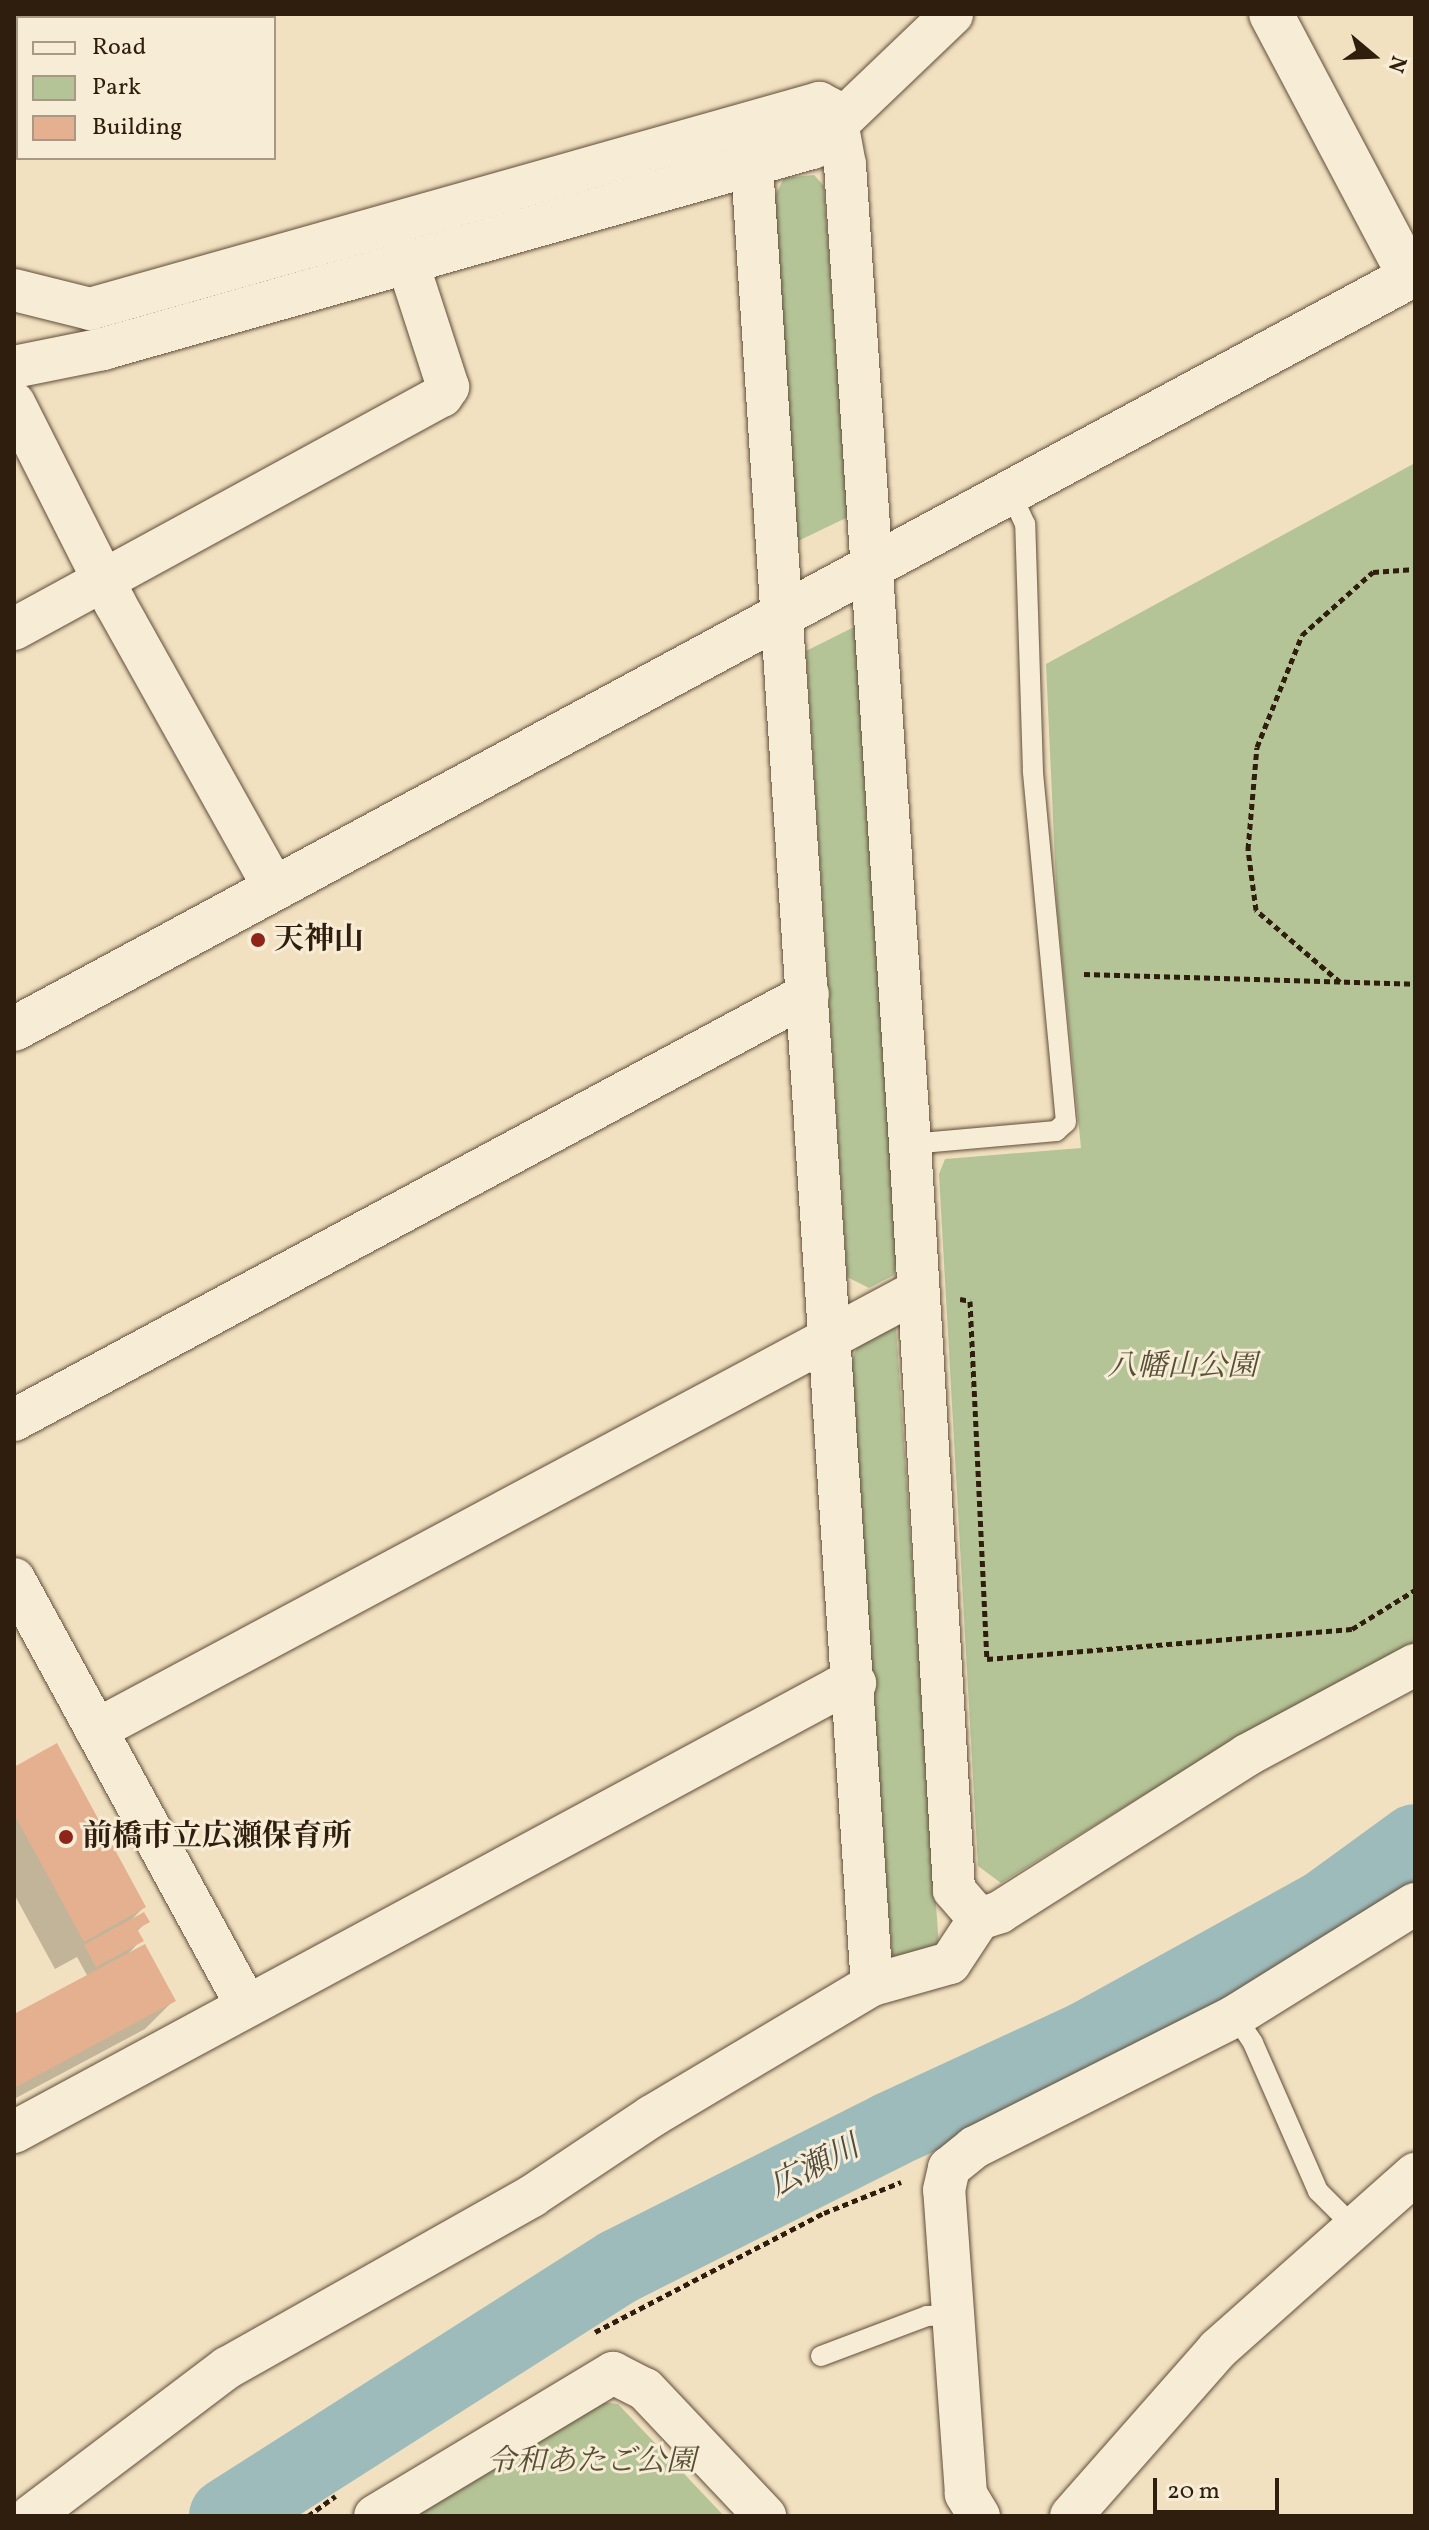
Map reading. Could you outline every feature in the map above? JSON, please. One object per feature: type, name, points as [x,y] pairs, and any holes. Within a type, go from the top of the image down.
[{"type":"street","points":[[14,367],[103,349],[812,148],[952,14]]},
{"type":"street","points":[[14,1029],[1009,489],[1413,275],[1271,14]]},
{"type":"street","points":[[14,290],[90,309],[819,103],[835,111],[841,123],[910,1144],[916,1292],[954,1890],[979,1919]]},
{"type":"street","points":[[752,166],[855,1683],[872,1985]]},
{"type":"street","points":[[14,629],[442,396],[448,387],[407,261]]},
{"type":"street","points":[[90,309],[103,349]]},
{"type":"street","points":[[14,403],[104,580],[274,888]]},
{"type":"street","points":[[14,1420],[808,994]]},
{"type":"street","points":[[96,1730],[916,1292]]},
{"type":"street","points":[[14,1579],[247,2006]]},
{"type":"street","points":[[31,2516],[227,2368],[532,2196],[652,2116],[872,1985],[950,1963],[979,1919],[1000,1912],[1247,1755],[1415,1665]]},
{"type":"street","points":[[14,2132],[838,1688],[855,1683]]},
{"type":"street","points":[[979,2516],[966,2494],[944,2190],[949,2168],[975,2147],[1235,2016],[1415,1904]]},
{"type":"street","points":[[1071,2516],[1218,2349],[1415,2174]]},
{"type":"street","points":[[375,2516],[613,2373],[645,2389],[765,2516]]},
{"type":"lane","points":[[910,1144],[1056,1131],[1066,1122],[1033,772],[1025,524],[1009,489]]},
{"type":"lane","points":[[1235,2016],[1253,2043],[1318,2191],[1355,2228]]},
{"type":"lane","points":[[821,2356],[927,2316],[953,2315]]},
{"type":"path","points":[[1340,982],[1256,910],[1248,849],[1257,747],[1302,635],[1373,572],[1415,569]]},
{"type":"path","points":[[1052,973],[1415,984]]},
{"type":"path","points":[[916,1292],[970,1301],[987,1659],[1352,1629],[1415,1590]]},
{"type":"path","points":[[586,2337],[824,2213],[949,2168]]},
{"type":"path","points":[[308,2516],[342,2492]]},
{"type":"green space","points":[[814,175],[824,186],[848,517],[794,543],[775,196],[784,178]]},
{"type":"green space","name":"八幡山公園","points":[[1415,463],[1415,1644],[1147,1793],[1001,1883],[978,1866],[939,1174],[945,1159],[1081,1148],[1057,907],[1046,664]]},
{"type":"green space","points":[[856,626],[897,1257],[894,1275],[869,1288],[847,1277],[806,651]]},
{"type":"green space","points":[[880,1324],[896,1328],[939,1947],[899,1958],[892,1955],[848,1375],[859,1340]]},
{"type":"green space","name":"令和あたご公園","points":[[587,2400],[618,2404],[724,2516],[406,2516]]},
{"type":"building","points":[[57,1743],[146,1907],[84,1942],[14,1814],[14,1767]]},
{"type":"building","points":[[144,1912],[150,1922],[137,1929],[144,1941],[96,1967],[84,1945]]},
{"type":"building","points":[[145,1944],[176,2001],[14,2088],[14,2014]]},
{"type":"waterway","name":"広瀬川","points":[[227,2516],[618,2267],[890,2130],[1087,2039],[1326,1907],[1415,1842]]},
{"type":"place","name":"天神山","points":[[258,940]]},
{"type":"place","name":"前橋市立広瀬保育所","points":[[66,1837]]}]
